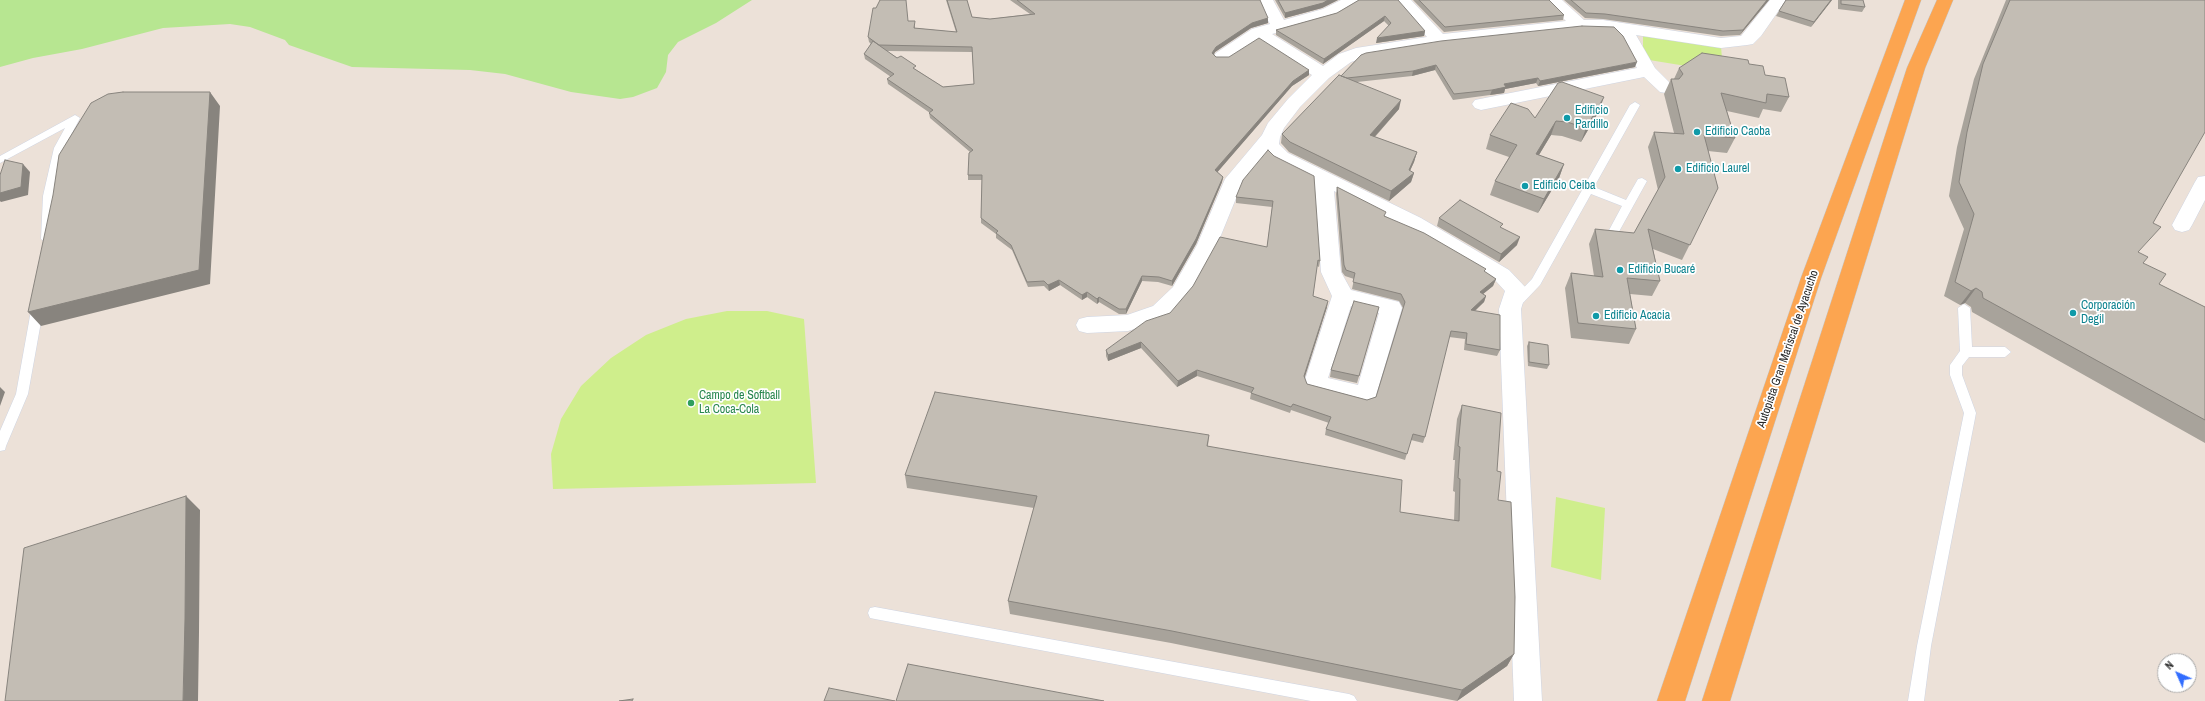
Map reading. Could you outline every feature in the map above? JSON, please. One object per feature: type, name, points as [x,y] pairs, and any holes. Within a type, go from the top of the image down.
[{"type":"highway","name":"Autopista Gran Mariscal de Ayacucho","points":[[1671,701],[1812,278],[1913,0]]},
{"type":"highway","points":[[1716,701],[1916,68],[1945,0]]},
{"type":"street","points":[[1265,0],[1280,28]]},
{"type":"street","points":[[1222,57],[1258,33],[1280,28],[1329,12],[1353,0]]},
{"type":"street","points":[[1402,0],[1439,40]]},
{"type":"street","points":[[1552,0],[1580,24]]},
{"type":"street","points":[[1087,325],[1128,323],[1161,312],[1181,292],[1207,245],[1232,184],[1270,137],[1294,103],[1323,74],[1345,58],[1362,52],[1439,40],[1580,24],[1623,28],[1721,43],[1736,42],[1747,40],[1755,32],[1778,0]]},
{"type":"street","points":[[1623,28],[1648,71],[1666,88]]},
{"type":"street","points":[[1258,33],[1323,74]]},
{"type":"street","points":[[1481,104],[1648,71]]},
{"type":"street","points":[[1270,137],[1269,145],[1273,151],[1414,223],[1502,276],[1516,289],[1510,310],[1528,701]]},
{"type":"street","points":[[1323,177],[1331,272],[1343,296],[1315,383],[1366,396],[1391,308],[1343,296]]},
{"type":"street","points":[[2182,225],[2205,182]]},
{"type":"lane","points":[[1510,310],[1536,282],[1635,105]]},
{"type":"lane","points":[[0,160],[75,118],[59,148],[48,196],[46,248]]},
{"type":"lane","points":[[1612,234],[1642,181]]},
{"type":"lane","points":[[1589,188],[1629,205]]},
{"type":"lane","points":[[0,446],[22,394],[40,294]]},
{"type":"lane","points":[[1916,701],[1924,646],[1970,413],[1956,375],[1956,365],[1966,352],[1964,308]]},
{"type":"lane","points":[[1966,352],[2005,352]]},
{"type":"lane","points":[[875,613],[1349,701]]},
{"type":"green space","points":[[0,0],[752,0],[716,23],[678,42],[668,55],[666,72],[657,88],[633,97],[620,99],[571,92],[505,74],[470,70],[352,67],[289,45],[285,40],[250,27],[230,24],[163,28],[82,49],[33,58],[0,67]]},
{"type":"green space","points":[[1643,34],[1721,46],[1723,72],[1643,59]]},
{"type":"green space","name":"Campo de Softball La Coca-Cola","points":[[727,311],[767,311],[804,319],[816,483],[553,489],[551,454],[561,419],[581,386],[611,358],[646,335],[686,319]]},
{"type":"green space","points":[[1556,497],[1605,508],[1601,580],[1551,567]]},
{"type":"building","points":[[880,0],[906,0],[908,21],[915,21],[914,28],[957,32],[947,0],[967,0],[972,17],[990,19],[1035,14],[1017,0],[1260,0],[1268,18],[1252,23],[1216,47],[1212,53],[1216,57],[1229,57],[1259,38],[1309,70],[1293,81],[1215,170],[1223,177],[1196,239],[1172,281],[1159,277],[1142,276],[1126,309],[1119,309],[1099,297],[1097,299],[1087,292],[1082,295],[1059,280],[1048,285],[1044,281],[1027,282],[1011,245],[996,233],[998,231],[981,218],[982,175],[968,175],[969,153],[973,150],[929,113],[933,110],[887,79],[894,74],[864,54],[873,41],[897,58],[901,56],[916,66],[913,68],[943,87],[974,84],[972,47],[879,45],[868,37],[873,8],[876,8]]},
{"type":"building","points":[[1278,0],[1328,0],[1323,3],[1285,13]]},
{"type":"building","points":[[1359,0],[1398,0],[1425,31],[1377,38],[1391,23],[1385,16],[1324,59],[1276,30],[1337,13]]},
{"type":"building","points":[[1419,0],[1549,0],[1564,15],[1445,27]]},
{"type":"building","points":[[1571,0],[1767,0],[1743,30],[1723,31],[1605,14],[1586,13]]},
{"type":"building","points":[[1786,0],[1831,0],[1814,22],[1779,11]]},
{"type":"building","points":[[1841,0],[1863,0],[1865,7],[1841,4]]},
{"type":"building","points":[[2010,0],[2205,0],[2205,132],[2153,223],[2161,227],[2138,252],[2148,257],[2143,263],[2166,274],[2159,284],[2205,307],[2205,420],[1983,298],[1982,292],[1976,288],[1971,291],[1955,282],[1974,214],[1959,182],[1967,132],[1983,64]]},
{"type":"building","points":[[1582,26],[1614,27],[1623,36],[1637,62],[1540,81],[1538,78],[1504,84],[1506,87],[1492,90],[1454,94],[1436,65],[1413,71],[1347,78],[1341,76],[1361,55],[1366,53],[1441,41]]},
{"type":"building","points":[[1702,53],[1748,60],[1749,64],[1763,66],[1765,75],[1785,78],[1789,97],[1767,94],[1766,103],[1721,93],[1735,138],[1704,135],[1718,188],[1690,245],[1648,229],[1660,281],[1627,278],[1636,329],[1578,323],[1571,273],[1603,277],[1595,229],[1634,233],[1665,177],[1654,132],[1684,134],[1671,79],[1679,79],[1683,74],[1679,68]]},
{"type":"building","points":[[1339,75],[1401,100],[1370,135],[1417,152],[1409,170],[1414,173],[1391,191],[1290,142],[1282,134]]},
{"type":"building","points":[[1562,82],[1604,97],[1586,128],[1567,122],[1556,121],[1536,154],[1564,164],[1544,199],[1495,181],[1517,145],[1490,135],[1511,103],[1528,109],[1535,118],[1558,83]]},
{"type":"building","points":[[123,92],[210,92],[199,270],[28,312],[53,195],[59,155],[91,103],[108,94]]},
{"type":"building","points":[[1268,150],[1274,156],[1314,176],[1320,261],[1318,260],[1313,296],[1328,301],[1304,376],[1307,384],[1367,400],[1376,397],[1405,302],[1401,294],[1353,282],[1355,273],[1346,270],[1344,265],[1337,187],[1386,212],[1384,216],[1424,233],[1486,269],[1484,271],[1496,279],[1480,292],[1486,296],[1471,310],[1500,315],[1500,350],[1466,344],[1467,333],[1451,331],[1425,437],[1413,434],[1407,454],[1326,429],[1331,417],[1293,404],[1291,407],[1251,393],[1254,388],[1197,370],[1178,381],[1141,342],[1108,355],[1106,350],[1146,321],[1170,313],[1193,286],[1220,237],[1267,247],[1273,201],[1236,197],[1243,180]]},
{"type":"building","points":[[5,160],[23,164],[21,187],[0,193],[0,175]]},
{"type":"building","points":[[1460,200],[1503,224],[1500,227],[1520,237],[1501,254],[1439,218]]},
{"type":"building","points":[[1354,301],[1379,307],[1359,376],[1331,370]]},
{"type":"building","points":[[1529,342],[1548,345],[1549,365],[1529,362]]},
{"type":"building","points":[[935,392],[1209,435],[1207,446],[1402,480],[1400,512],[1459,521],[1460,479],[1458,478],[1460,447],[1458,446],[1462,405],[1501,413],[1497,471],[1501,472],[1498,500],[1511,502],[1515,597],[1514,654],[1462,690],[1172,631],[1008,601],[1037,496],[905,475]]},
{"type":"building","points":[[186,496],[183,701],[5,701],[24,548]]},
{"type":"building","points":[[908,664],[1104,701],[896,701]]},
{"type":"building","points":[[829,688],[895,701],[824,701]]},
{"type":"building","points":[[633,699],[632,701],[619,701]]},
{"type":"place","name":"Edificio Pardillo","points":[[1567,118]]},
{"type":"place","name":"Edificio Caoba","points":[[1697,132]]},
{"type":"place","name":"Edificio Laurel","points":[[1678,169]]},
{"type":"place","name":"Edificio Ceiba","points":[[1525,186]]},
{"type":"place","name":"Edificio Bucaré","points":[[1620,270]]},
{"type":"place","name":"Corporación Degil","points":[[2073,313]]},
{"type":"place","name":"Edificio Acacia","points":[[1596,316]]},
{"type":"place","name":"Campo de Softball La Coca-Cola","points":[[691,403]]}]
